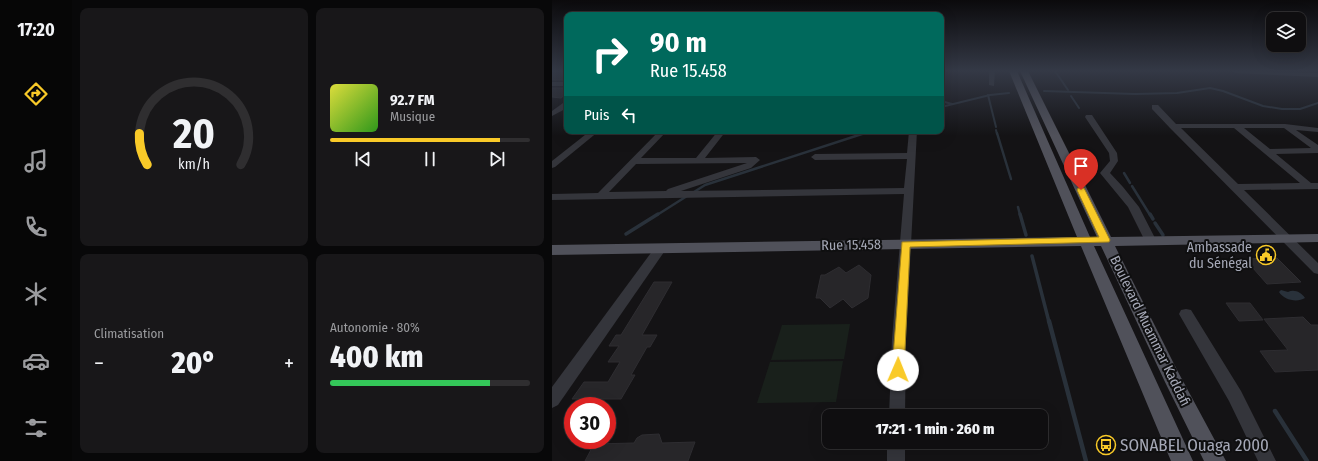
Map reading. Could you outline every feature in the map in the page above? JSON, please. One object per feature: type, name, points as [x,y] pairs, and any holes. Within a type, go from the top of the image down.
[{"type":"main road","name":"Boulevard Muammar Kaddafi","points":[[1022,93],[1182,461]]},
{"type":"main road","name":"Boulevard Muammar Kaddafi","points":[[1034,93],[1105,240],[1215,461]]},
{"type":"main road","name":"Rue 15.458","points":[[552,250],[1085,240],[1318,238]]},
{"type":"street","points":[[552,106],[564,105]]},
{"type":"street","points":[[552,114],[564,106]]},
{"type":"street","points":[[1155,107],[1318,270]]},
{"type":"street","points":[[1089,117],[1113,153],[1114,162],[1106,173],[1108,178],[1119,188],[1142,220],[1150,240]]},
{"type":"street","points":[[1173,126],[1285,126],[1318,130]]},
{"type":"street","points":[[1236,126],[1267,152],[1313,186]]},
{"type":"street","points":[[1285,126],[1318,149]]},
{"type":"street","points":[[552,164],[591,134]]},
{"type":"street","points":[[601,195],[659,134]]},
{"type":"street","points":[[699,160],[720,134]]},
{"type":"street","points":[[897,409],[899,339],[913,134]]},
{"type":"street","points":[[1267,152],[1318,149]]},
{"type":"street","points":[[815,157],[912,156]]},
{"type":"street","points":[[633,161],[756,160],[748,166],[662,194]]},
{"type":"street","points":[[1235,187],[1313,186]]},
{"type":"street","points":[[552,197],[909,191]]},
{"type":"street","points":[[552,400],[660,249]]},
{"type":"street","points":[[1186,314],[1235,396],[1268,461]]},
{"type":"street","points":[[896,449],[896,461]]},
{"type":"shaded area","points":[[1281,290],[1297,292],[1302,294],[1305,298],[1302,300],[1287,299],[1279,292]]},
{"type":"shaded area","points":[[850,324],[844,359],[771,360],[782,325]]},
{"type":"shaded area","points":[[843,361],[836,402],[757,403],[770,362]]},
{"type":"building","points":[[552,93],[564,93],[564,96],[561,98],[552,97]]},
{"type":"building","points":[[1277,258],[1301,282],[1267,284],[1245,259]]},
{"type":"building","points":[[859,265],[871,275],[868,298],[852,308],[843,299],[830,308],[820,298],[816,298],[821,275],[825,275],[839,267],[846,273]]},
{"type":"building","points":[[654,282],[672,282],[642,335],[657,335],[650,347],[647,347],[631,375],[635,375],[621,399],[616,399],[616,397],[573,397],[584,382],[608,382],[620,362],[608,362],[619,346],[609,346],[616,335],[621,335]]},
{"type":"building","points":[[1226,303],[1250,303],[1263,320],[1239,321]]},
{"type":"building","points":[[1303,317],[1311,325],[1318,325],[1318,370],[1275,372],[1260,351],[1288,350],[1264,319]]},
{"type":"building","points":[[659,434],[662,443],[695,442],[688,461],[585,461],[591,449],[616,449],[616,443],[634,443],[637,438],[642,435]]},
{"type":"waterway","points":[[988,95],[1009,93]]},
{"type":"waterway","points":[[1090,93],[1135,94],[1180,93]]},
{"type":"waterway","points":[[1227,93],[1263,106],[1282,109],[1300,109],[1318,103]]},
{"type":"waterway","points":[[944,106],[988,95]]},
{"type":"waterway","points":[[988,95],[996,127]]},
{"type":"waterway","points":[[1071,96],[1079,108]]},
{"type":"waterway","points":[[944,102],[952,104]]},
{"type":"waterway","points":[[996,130],[997,134]]},
{"type":"waterway","points":[[997,133],[1011,179]]},
{"type":"waterway","points":[[694,192],[705,185],[862,134]]},
{"type":"waterway","points":[[1124,173],[1130,183]]},
{"type":"waterway","points":[[1132,186],[1150,215]]},
{"type":"waterway","points":[[657,215],[687,196]]},
{"type":"waterway","points":[[1018,207],[1020,215]]},
{"type":"waterway","points":[[626,234],[658,214]]},
{"type":"waterway","points":[[1020,214],[1026,235]]},
{"type":"waterway","points":[[1150,214],[1153,219]]},
{"type":"waterway","points":[[1155,223],[1163,235]]},
{"type":"waterway","points":[[1032,256],[1049,322]]},
{"type":"waterway","points":[[1049,321],[1086,461]]},
{"type":"waterway","points":[[1275,411],[1307,461]]},
{"type":"place","name":"Ambassade du Sénégal","points":[[1266,255]]},
{"type":"place","name":"SONABEL Ouaga 2000","points":[[1106,445]]},
{"type":"route","points":[[898,370],[905,244],[1105,240],[1081,190]]}]
